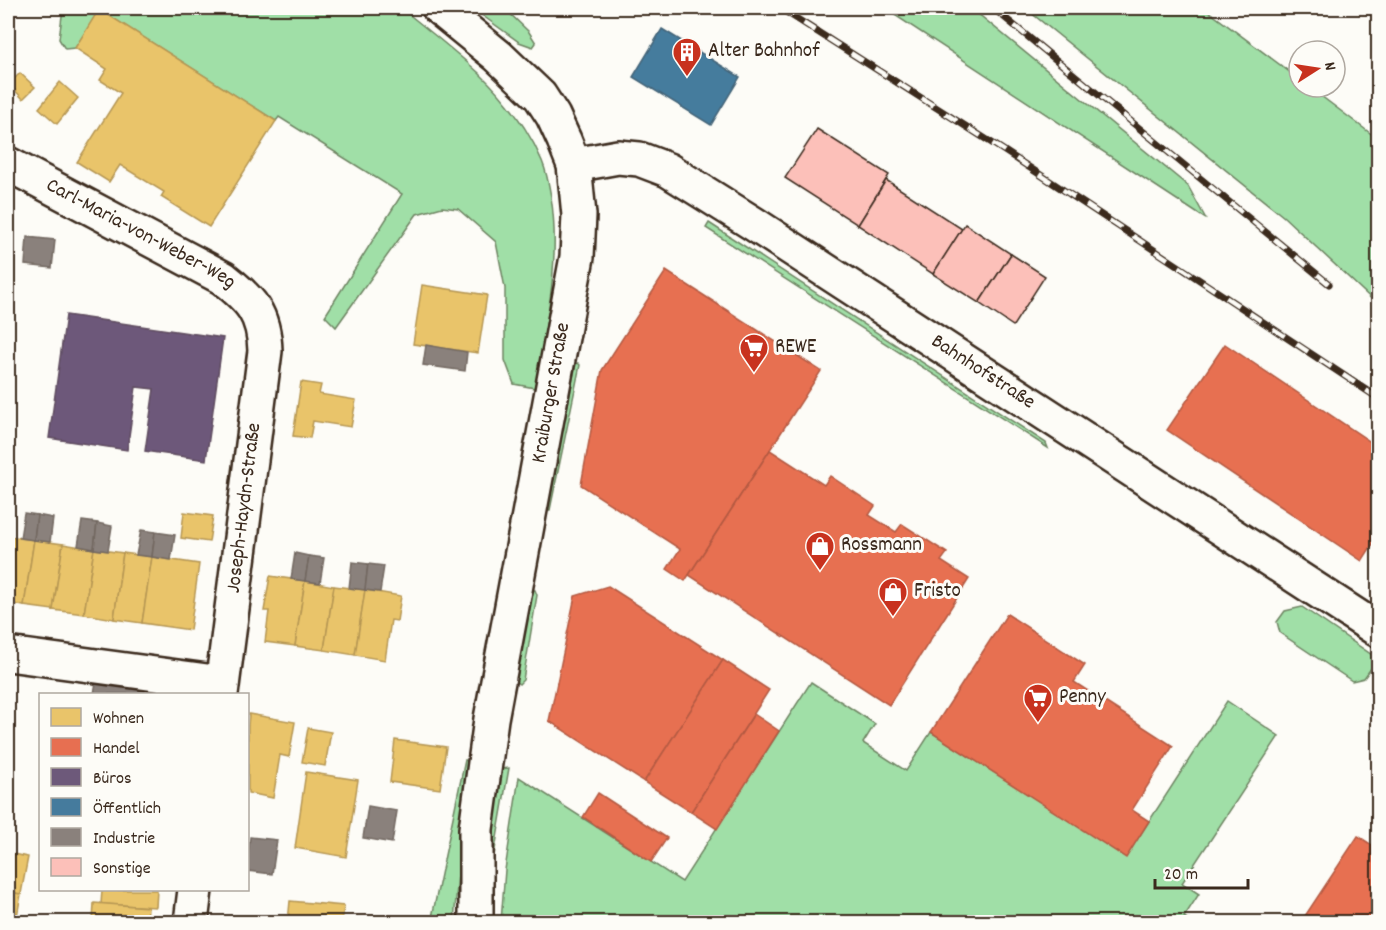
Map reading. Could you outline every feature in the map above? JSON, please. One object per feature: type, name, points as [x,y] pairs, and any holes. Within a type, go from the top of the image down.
[{"type":"street","name":"Kraiburger Straße","points":[[439,8],[498,56],[540,96],[561,132],[574,165],[579,215],[577,257],[491,719],[476,829],[476,922]]},
{"type":"street","name":"Bahnhofstraße","points":[[574,165],[618,157],[639,159],[668,170],[1378,630]]},
{"type":"street","name":"Carl-Maria-von-Weber-Weg","points":[[8,164],[223,278],[243,294],[261,321]]},
{"type":"street","name":"Joseph-Haydn-Straße","points":[[222,689],[265,351],[265,335],[261,321]]},
{"type":"street","points":[[8,654],[222,689]]},
{"type":"street","points":[[191,922],[195,891]]},
{"type":"green space","points":[[63,8],[401,8],[421,24],[470,64],[498,93],[530,137],[545,170],[554,221],[553,269],[548,317],[535,388],[514,384],[505,360],[505,288],[496,242],[458,209],[442,207],[417,214],[336,327],[325,316],[402,194],[279,117],[276,121],[100,10],[75,48],[65,49],[59,39]]},
{"type":"green space","points":[[472,8],[504,8],[529,32],[536,43],[533,47],[519,42]]},
{"type":"green space","points":[[884,8],[971,8],[1188,186],[1206,219]]},
{"type":"green space","points":[[1025,8],[1204,8],[1287,70],[1287,99],[1325,99],[1378,139],[1378,305],[1284,217]]},
{"type":"green space","points":[[709,223],[1046,443],[1048,448],[706,228]]},
{"type":"green space","points":[[578,363],[580,365],[549,510],[547,508]]},
{"type":"green space","points":[[532,590],[535,590],[537,595],[523,680],[519,684],[515,681]]},
{"type":"green space","points":[[1302,607],[1372,655],[1372,667],[1364,678],[1352,681],[1280,633],[1277,622],[1285,611]]},
{"type":"green space","points":[[811,682],[875,724],[863,743],[906,771],[931,732],[1126,857],[1227,701],[1279,736],[1182,883],[1199,894],[1184,917],[1192,922],[501,922],[505,870],[519,777],[682,882]]},
{"type":"green space","points":[[465,760],[470,761],[454,922],[431,922]]},
{"type":"green space","points":[[509,768],[492,867],[483,907],[500,769]]},
{"type":"building: Wohnen","points":[[99,9],[276,121],[209,227],[161,197],[164,192],[120,165],[109,182],[77,162],[121,93],[100,80],[107,69],[75,48]]},
{"type":"building: Wohnen","points":[[20,73],[35,87],[23,99],[9,84]]},
{"type":"building: Wohnen","points":[[60,82],[78,98],[57,124],[39,108]]},
{"type":"building: Wohnen","points":[[422,285],[487,295],[478,353],[413,344]]},
{"type":"building: Wohnen","points":[[301,382],[321,385],[319,394],[356,400],[351,427],[313,421],[310,438],[293,436]]},
{"type":"building: Wohnen","points":[[184,512],[213,516],[209,542],[181,538]]},
{"type":"building: Wohnen","points":[[8,536],[34,540],[24,606],[8,603]]},
{"type":"building: Wohnen","points":[[34,540],[63,544],[53,610],[24,606]]},
{"type":"building: Wohnen","points":[[63,544],[94,549],[84,614],[53,610]]},
{"type":"building: Wohnen","points":[[94,549],[123,553],[114,619],[84,614]]},
{"type":"building: Wohnen","points":[[123,553],[152,557],[142,623],[114,619]]},
{"type":"building: Wohnen","points":[[152,557],[199,564],[190,630],[142,623]]},
{"type":"building: Wohnen","points":[[270,576],[305,581],[295,646],[265,642],[269,611],[264,611]]},
{"type":"building: Wohnen","points":[[305,581],[334,586],[324,650],[295,646]]},
{"type":"building: Wohnen","points":[[334,586],[365,590],[355,655],[324,650]]},
{"type":"building: Wohnen","points":[[365,590],[401,596],[397,621],[391,620],[385,660],[355,655]]},
{"type":"building: Wohnen","points":[[249,714],[295,722],[289,757],[280,755],[273,798],[249,793]]},
{"type":"building: Wohnen","points":[[308,728],[331,732],[325,766],[302,762]]},
{"type":"building: Wohnen","points":[[395,740],[446,747],[440,789],[390,782]]},
{"type":"building: Wohnen","points":[[306,772],[358,780],[346,857],[295,848]]},
{"type":"building: Wohnen","points":[[8,853],[28,857],[21,894],[8,892]]},
{"type":"building: Wohnen","points":[[102,891],[157,891],[156,907],[101,904]]},
{"type":"building: Wohnen","points":[[8,892],[21,894],[16,922],[8,922]]},
{"type":"building: Wohnen","points":[[290,901],[344,906],[342,922],[288,922]]},
{"type":"building: Wohnen","points":[[94,903],[148,907],[147,922],[93,922]]},
{"type":"building: Handel","points":[[666,271],[821,371],[685,581],[667,569],[680,549],[581,485],[602,370]]},
{"type":"building: Handel","points":[[1225,344],[1378,447],[1378,536],[1362,561],[1167,430]]},
{"type":"building: Handel","points":[[770,450],[824,485],[830,476],[875,506],[869,515],[896,532],[902,524],[947,553],[941,561],[969,579],[889,705],[689,575]]},
{"type":"building: Handel","points":[[608,586],[723,660],[644,782],[549,721],[575,596]]},
{"type":"building: Handel","points":[[1007,614],[1085,665],[1074,682],[1173,746],[1132,810],[1149,821],[1126,858],[931,732]]},
{"type":"building: Handel","points":[[723,660],[769,690],[691,812],[644,782]]},
{"type":"building: Handel","points":[[754,714],[779,731],[717,829],[691,812]]},
{"type":"building: Handel","points":[[598,793],[667,838],[651,862],[583,817]]},
{"type":"building: Handel","points":[[1358,836],[1378,849],[1378,922],[1301,922]]},
{"type":"building: Büros","points":[[66,315],[223,338],[206,460],[145,451],[154,389],[136,387],[127,450],[49,438]]},
{"type":"building: Öffentlich","name":"Alter Bahnhof","points":[[662,29],[740,77],[711,125],[633,77]]},
{"type":"building: Industrie","points":[[27,237],[55,240],[52,268],[25,265]]},
{"type":"building: Industrie","points":[[426,345],[467,352],[465,371],[423,365]]},
{"type":"building: Industrie","points":[[24,513],[37,515],[34,540],[20,538]]},
{"type":"building: Industrie","points":[[37,515],[53,518],[50,542],[34,540]]},
{"type":"building: Industrie","points":[[82,521],[97,523],[94,549],[78,546]]},
{"type":"building: Industrie","points":[[97,523],[112,526],[108,551],[94,549]]},
{"type":"building: Industrie","points":[[141,530],[155,532],[152,557],[136,555]]},
{"type":"building: Industrie","points":[[155,532],[175,535],[171,560],[152,557]]},
{"type":"building: Industrie","points":[[295,553],[309,556],[305,581],[291,579]]},
{"type":"building: Industrie","points":[[309,556],[324,558],[320,583],[305,581]]},
{"type":"building: Industrie","points":[[352,562],[368,564],[365,590],[349,588]]},
{"type":"building: Industrie","points":[[368,564],[384,566],[380,592],[365,590]]},
{"type":"building: Industrie","points":[[96,682],[145,690],[145,693],[94,693]]},
{"type":"building: Industrie","points":[[368,806],[397,811],[392,843],[363,838]]},
{"type":"building: Industrie","points":[[250,837],[277,840],[272,874],[249,871]]},
{"type":"building: Sonstige","points":[[817,129],[889,175],[858,225],[785,178]]},
{"type":"building: Sonstige","points":[[886,180],[962,229],[933,274],[858,225]]},
{"type":"building: Sonstige","points":[[965,224],[1011,254],[979,303],[933,274]]},
{"type":"building: Sonstige","points":[[1011,254],[1045,276],[1013,326],[979,303]]},
{"type":"railway","points":[[780,8],[1003,150],[1378,398]]},
{"type":"railway","points":[[993,8],[1329,284]]},
{"type":"place","name":"Alter Bahnhof","points":[[687,78]]},
{"type":"place","name":"REWE","points":[[754,374]]},
{"type":"place","name":"Rossmann","points":[[820,572]]},
{"type":"place","name":"Fristo","points":[[893,618]]},
{"type":"place","name":"Penny","points":[[1038,724]]}]
